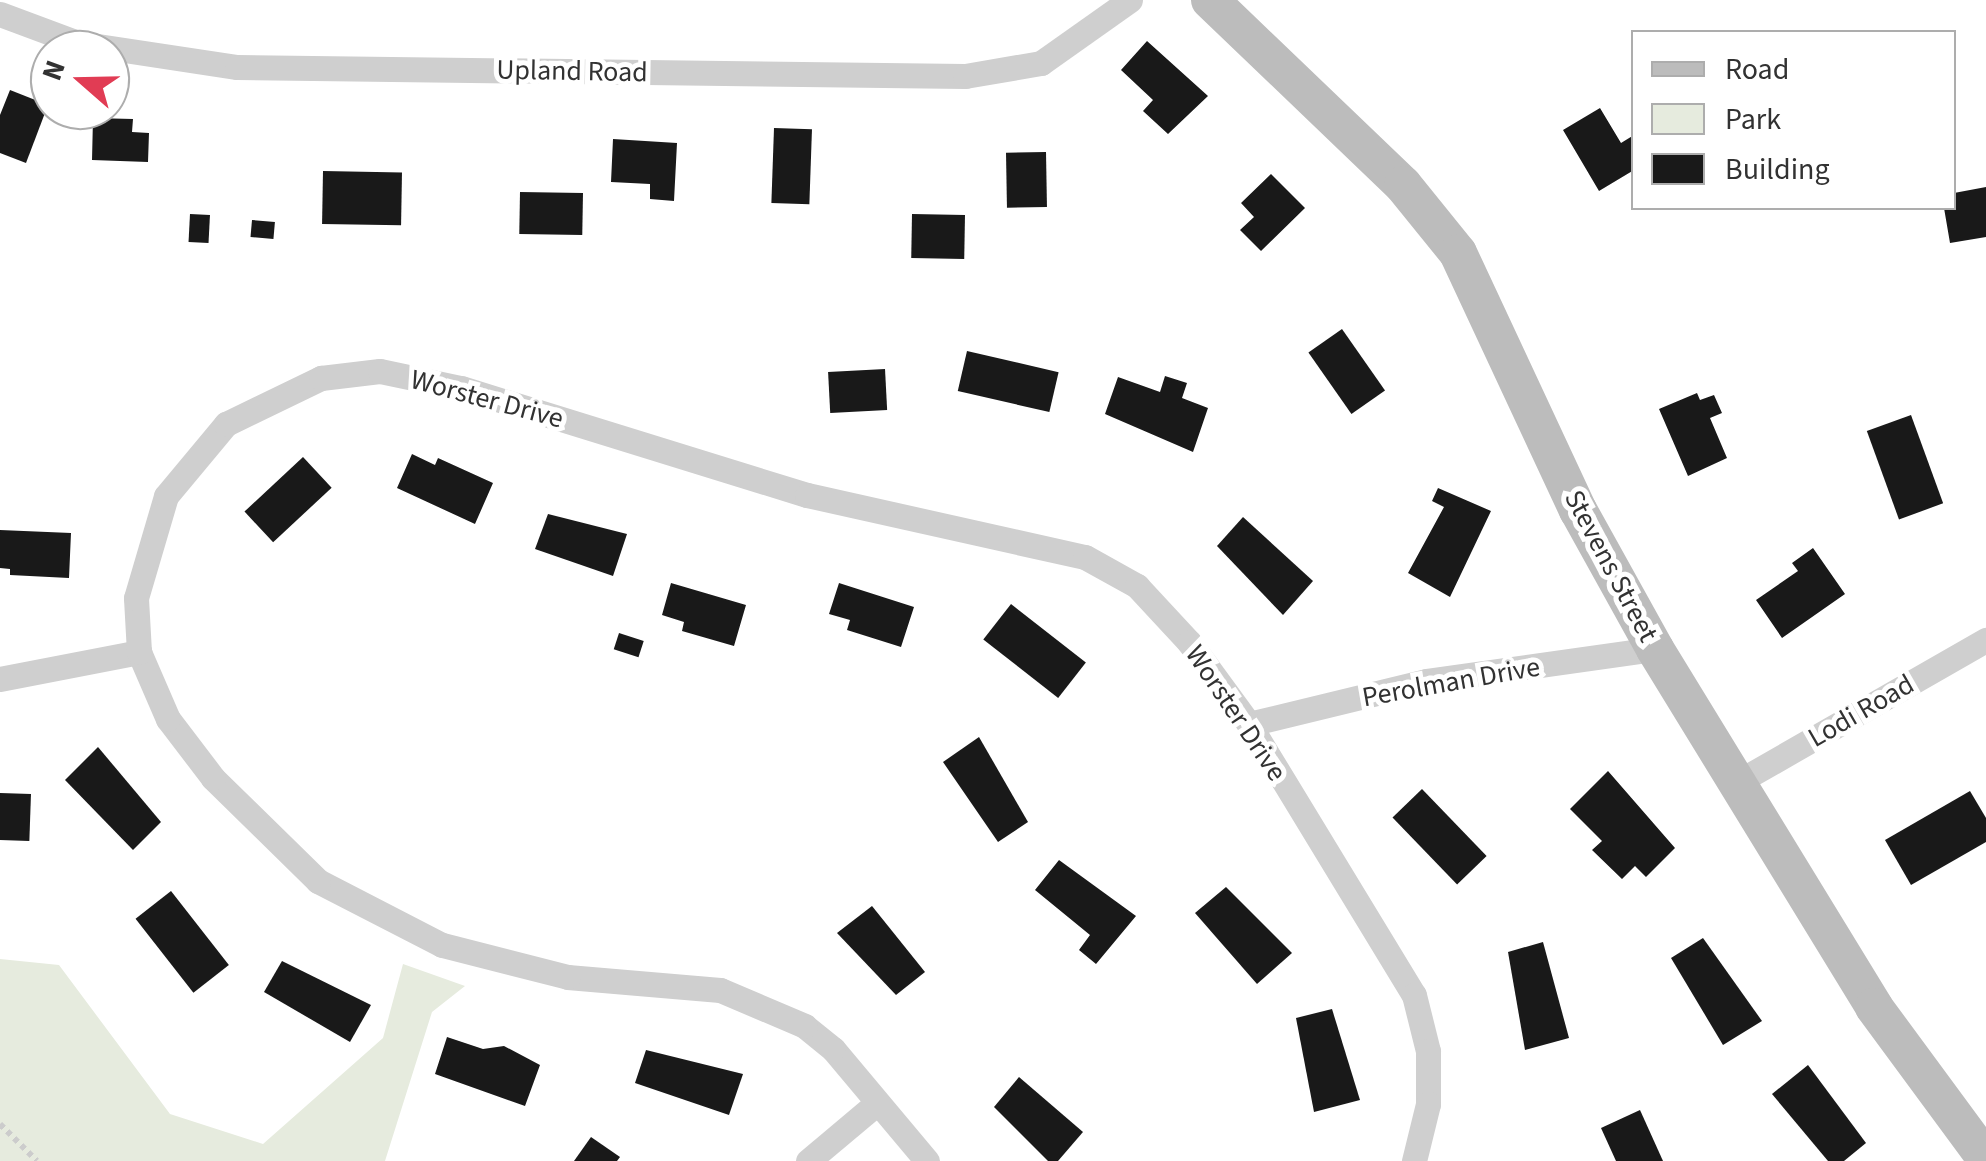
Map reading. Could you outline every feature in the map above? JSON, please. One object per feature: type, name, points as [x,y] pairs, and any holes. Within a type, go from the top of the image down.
[{"type":"street","name":"Upland Road","points":[[0,14],[78,44],[237,67],[965,76],[1042,63],[1130,0]]},
{"type":"street","name":"Stevens Street","points":[[1210,0],[1403,185],[1458,253],[1578,510],[1655,649],[1874,1007],[1986,1159]]},
{"type":"street","name":"Worster Drive","points":[[927,1161],[833,1049],[769,1008],[720,990],[568,978],[442,945],[332,890],[213,778],[168,719],[138,652],[136,598],[146,553],[166,496],[190,460],[226,424],[278,394],[322,378],[380,371],[460,388],[807,494],[1085,558],[1137,586],[1189,642],[1248,724],[1414,995],[1428,1051],[1428,1104],[1414,1161]]},
{"type":"street","name":"Lodi Road","points":[[1736,782],[1986,640]]},
{"type":"street","name":"Perolman Drive","points":[[1248,724],[1427,682],[1655,649]]},
{"type":"street","points":[[0,679],[138,652]]},
{"type":"street","points":[[808,1161],[878,1103]]},
{"type":"path","points":[[0,1124],[37,1161]]},
{"type":"green space","points":[[0,959],[59,965],[170,1114],[263,1144],[383,1038],[403,964],[465,986],[432,1012],[385,1161],[0,1161]]},
{"type":"building","points":[[1147,41],[1208,96],[1168,134],[1143,111],[1153,100],[1121,70]]},
{"type":"building","points":[[10,90],[30,98],[30,130],[39,130],[26,163],[0,153],[0,115]]},
{"type":"building","points":[[1600,108],[1621,143],[1631,137],[1631,172],[1599,191],[1563,130]]},
{"type":"building","points":[[133,119],[132,132],[149,133],[148,162],[92,160],[93,130],[130,130]]},
{"type":"building","points":[[774,128],[812,129],[809,204],[771,203]]},
{"type":"building","points":[[613,139],[677,143],[674,201],[650,199],[650,184],[611,182]]},
{"type":"building","points":[[1046,152],[1047,207],[1007,208],[1006,153]]},
{"type":"building","points":[[323,171],[402,172],[401,225],[322,224]]},
{"type":"building","points":[[1271,174],[1305,208],[1261,251],[1240,230],[1254,217],[1241,203]]},
{"type":"building","points":[[1986,187],[1986,237],[1950,243],[1944,210],[1956,210],[1956,193]]},
{"type":"building","points":[[520,192],[583,193],[582,235],[519,234]]},
{"type":"building","points":[[190,214],[210,215],[209,243],[189,242]]},
{"type":"building","points":[[912,214],[965,215],[964,259],[911,258]]},
{"type":"building","points":[[252,220],[275,222],[273,239],[251,237]]},
{"type":"building","points":[[1342,329],[1385,390],[1351,414],[1308,353]]},
{"type":"building","points":[[967,351],[1059,372],[1049,412],[958,391]]},
{"type":"building","points":[[885,369],[887,410],[830,413],[828,372]]},
{"type":"building","points":[[1165,376],[1187,383],[1182,398],[1208,408],[1193,452],[1105,414],[1118,377],[1160,392]]},
{"type":"building","points":[[1697,393],[1700,400],[1714,395],[1722,413],[1710,418],[1727,458],[1688,476],[1659,409]]},
{"type":"building","points":[[1911,415],[1943,503],[1899,519],[1867,431]]},
{"type":"building","points":[[412,454],[435,465],[438,458],[493,483],[475,524],[397,488]]},
{"type":"building","points":[[303,457],[332,488],[273,542],[244,512]]},
{"type":"building","points":[[1438,488],[1491,511],[1450,597],[1408,573],[1444,507],[1432,501]]},
{"type":"building","points":[[548,514],[627,534],[613,576],[535,549]]},
{"type":"building","points":[[1243,517],[1313,581],[1283,615],[1217,546]]},
{"type":"building","points":[[0,530],[71,533],[69,578],[10,575],[10,569],[0,568]]},
{"type":"building","points":[[1813,548],[1845,594],[1782,638],[1756,600],[1798,571],[1792,563]]},
{"type":"building","points":[[671,583],[746,605],[734,646],[682,631],[684,622],[662,615]]},
{"type":"building","points":[[839,583],[914,607],[901,647],[847,630],[850,620],[829,614]]},
{"type":"building","points":[[1011,604],[1086,662],[1058,698],[983,639]]},
{"type":"building","points":[[619,633],[644,641],[638,657],[614,649]]},
{"type":"building","points":[[979,737],[1028,822],[998,842],[943,762]]},
{"type":"building","points":[[98,747],[161,822],[133,850],[65,780]]},
{"type":"building","points":[[1608,771],[1675,848],[1646,877],[1635,866],[1622,879],[1592,850],[1602,841],[1570,809]]},
{"type":"building","points":[[1422,789],[1487,856],[1457,884],[1393,817]]},
{"type":"building","points":[[1970,791],[1986,818],[1986,842],[1911,885],[1885,840]]},
{"type":"building","points":[[0,793],[31,794],[29,841],[0,840]]},
{"type":"building","points":[[1059,860],[1136,916],[1096,964],[1079,950],[1090,935],[1035,890]]},
{"type":"building","points":[[1226,887],[1292,953],[1257,984],[1195,913]]},
{"type":"building","points":[[171,891],[229,965],[193,993],[136,919]]},
{"type":"building","points":[[872,906],[925,972],[896,995],[837,933]]},
{"type":"building","points":[[1703,938],[1762,1021],[1723,1045],[1671,958]]},
{"type":"building","points":[[1543,942],[1569,1038],[1525,1050],[1508,952]]},
{"type":"building","points":[[282,961],[371,1005],[350,1042],[264,992]]},
{"type":"building","points":[[1332,1009],[1360,1100],[1314,1112],[1296,1018]]},
{"type":"building","points":[[447,1037],[483,1049],[504,1046],[540,1065],[525,1106],[435,1074]]},
{"type":"building","points":[[646,1050],[743,1074],[729,1115],[635,1083]]},
{"type":"building","points":[[1808,1065],[1866,1143],[1844,1161],[1828,1161],[1772,1094]]},
{"type":"building","points":[[1019,1077],[1083,1132],[1058,1161],[1048,1161],[994,1107]]},
{"type":"building","points":[[1640,1110],[1663,1161],[1616,1161],[1601,1128]]},
{"type":"building","points":[[591,1137],[620,1157],[617,1161],[574,1161]]}]
